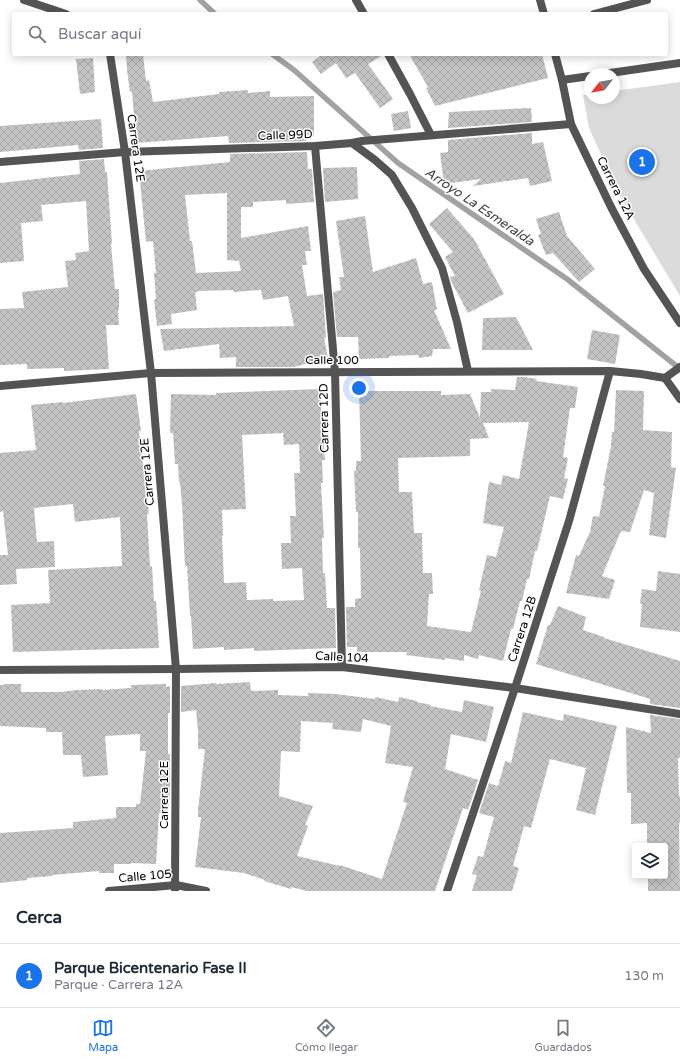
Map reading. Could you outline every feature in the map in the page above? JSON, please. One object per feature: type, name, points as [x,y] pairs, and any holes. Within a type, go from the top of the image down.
[{"type":"street","points":[[24,0],[60,12]]},
{"type":"street","points":[[356,0],[363,12]]},
{"type":"street","points":[[540,0],[543,12]]},
{"type":"street","points":[[602,12],[647,0]]},
{"type":"street","name":"Carrera 12E","points":[[110,56],[125,152],[151,373],[176,669],[175,888]]},
{"type":"street","points":[[389,56],[431,135]]},
{"type":"street","name":"Carrera 12A","points":[[556,56],[571,124],[611,207],[644,269],[680,323]]},
{"type":"street","points":[[620,71],[680,62]]},
{"type":"street","points":[[562,80],[584,77]]},
{"type":"street","name":"Calle 99D","points":[[0,162],[125,152],[315,146],[571,124]]},
{"type":"street","points":[[352,143],[392,175],[412,208],[442,268],[457,322],[468,371]]},
{"type":"street","name":"Carrera 12D","points":[[315,146],[335,372],[342,666]]},
{"type":"street","points":[[680,367],[665,378],[680,399]]},
{"type":"street","name":"Calle 100","points":[[0,386],[151,373],[610,371],[665,378]]},
{"type":"street","name":"Carrera 12B","points":[[447,891],[516,688],[569,520],[610,371]]},
{"type":"street","name":"Calle 104","points":[[0,670],[342,666],[516,688],[680,714]]},
{"type":"street","name":"Calle 105","points":[[109,891],[175,888],[206,891]]},
{"type":"shaded area","points":[[680,82],[680,296],[620,196],[589,128],[585,104],[620,104],[620,90]]},
{"type":"building","points":[[126,56],[143,56],[146,81],[149,80],[153,102],[219,94],[219,92],[248,90],[248,93],[270,91],[270,97],[314,96],[314,136],[306,136],[306,141],[229,143],[228,136],[136,143],[132,91],[130,92]]},
{"type":"building","points":[[320,56],[381,56],[368,64],[393,99],[380,108],[355,73],[346,78],[336,63],[321,74],[312,62]]},
{"type":"building","points":[[410,56],[542,56],[548,78],[435,106],[426,88],[428,87]]},
{"type":"building","points":[[93,58],[95,92],[80,94],[76,59]]},
{"type":"building","points":[[531,108],[532,122],[448,128],[449,112]]},
{"type":"building","points":[[408,111],[411,128],[394,131],[391,114]]},
{"type":"building","points":[[101,119],[103,148],[79,150],[78,145],[0,152],[0,126]]},
{"type":"building","points":[[532,133],[532,144],[543,142],[552,181],[530,186],[528,178],[473,186],[481,179],[444,184],[440,153],[448,152],[448,140]]},
{"type":"building","points":[[307,152],[308,169],[312,169],[314,202],[286,204],[286,200],[253,202],[253,207],[241,207],[241,238],[308,226],[311,251],[305,251],[307,265],[302,265],[307,296],[323,294],[326,338],[324,338],[328,358],[294,367],[236,367],[236,357],[220,358],[219,344],[164,351],[160,329],[294,326],[288,296],[263,300],[261,290],[234,292],[233,290],[197,291],[195,292],[197,310],[171,314],[172,324],[157,326],[154,300],[156,299],[154,273],[156,273],[153,241],[146,242],[139,171],[230,162],[230,154]],"holes":[[[227,193],[227,260],[239,261],[241,271],[196,273],[192,241],[190,241],[185,195]]]},
{"type":"building","points":[[104,159],[105,172],[107,172],[115,289],[119,289],[119,325],[106,325],[109,369],[64,371],[64,368],[27,369],[27,364],[0,365],[0,309],[24,308],[22,292],[68,287],[65,261],[76,260],[75,253],[89,251],[86,201],[41,205],[43,221],[21,223],[24,261],[0,263],[0,183],[80,174],[79,161]]},
{"type":"building","points":[[357,167],[358,199],[325,202],[323,168]]},
{"type":"building","points":[[447,208],[474,239],[504,294],[468,313],[451,281],[450,277],[455,276],[445,257],[453,252],[429,224]]},
{"type":"building","points":[[559,212],[567,236],[595,269],[579,282],[553,253],[546,255],[538,235],[541,234],[536,219]]},
{"type":"building","points":[[365,216],[373,272],[416,258],[423,284],[432,282],[437,310],[434,310],[451,349],[433,349],[432,356],[419,358],[419,355],[359,359],[358,337],[337,337],[333,292],[341,290],[339,277],[344,277],[336,221]]},
{"type":"building","points":[[516,317],[533,350],[482,350],[483,318]]},
{"type":"building","points":[[592,330],[620,335],[615,364],[587,359]]},
{"type":"building","points":[[517,377],[537,379],[536,381],[578,387],[575,408],[570,408],[563,457],[568,458],[564,478],[568,479],[563,499],[550,496],[537,551],[535,551],[529,579],[527,579],[513,629],[511,629],[503,661],[479,655],[478,659],[464,655],[464,661],[445,658],[445,660],[406,655],[407,652],[357,652],[357,647],[347,647],[346,607],[355,607],[355,599],[361,598],[360,548],[358,548],[358,512],[356,512],[354,470],[356,471],[356,461],[361,461],[359,391],[441,391],[441,395],[470,394],[480,418],[481,392],[491,392],[491,389],[515,390]],"holes":[[[529,422],[519,479],[503,475],[501,485],[489,482],[483,523],[504,527],[496,557],[487,555],[479,590],[481,591],[471,632],[427,626],[429,594],[433,594],[432,573],[423,573],[422,533],[414,533],[412,492],[399,492],[398,458],[470,456],[470,439],[489,438],[483,423]]]},
{"type":"building","points":[[320,389],[325,460],[322,460],[323,483],[321,483],[324,538],[322,538],[323,573],[325,573],[327,608],[335,608],[336,648],[254,651],[254,648],[224,650],[224,647],[193,649],[187,566],[185,566],[180,482],[179,483],[178,464],[175,464],[173,433],[170,433],[171,394],[216,395],[216,393]],"holes":[[[283,433],[284,445],[299,444],[300,473],[294,473],[296,516],[290,516],[291,543],[281,543],[282,569],[302,568],[304,600],[247,600],[246,582],[224,583],[222,510],[246,509],[242,435]]]},
{"type":"building","points":[[616,390],[644,391],[643,430],[672,432],[671,467],[676,468],[666,538],[649,535],[654,493],[644,490],[630,532],[621,531],[602,576],[615,580],[609,599],[566,593],[576,555],[579,556],[590,532],[593,516],[599,517],[605,486],[603,486],[611,446],[612,432],[614,432]]},
{"type":"building","points":[[136,394],[149,514],[147,514],[150,567],[152,566],[159,648],[13,652],[11,605],[50,603],[48,570],[122,566],[120,517],[75,522],[73,504],[34,508],[37,542],[54,541],[55,567],[16,569],[17,584],[0,585],[0,555],[8,555],[3,511],[0,512],[0,453],[36,450],[31,405],[63,403]]},
{"type":"building","points":[[658,571],[680,574],[680,632],[640,627],[642,604],[640,604],[642,589],[656,591]]},
{"type":"building","points":[[558,606],[586,617],[583,630],[604,638],[680,661],[680,708],[650,704],[650,699],[536,664],[548,625],[550,625]]},
{"type":"building","points":[[250,682],[251,691],[278,690],[278,695],[308,696],[308,693],[336,694],[375,699],[375,697],[398,702],[399,697],[431,705],[430,706],[462,712],[464,700],[494,707],[486,742],[451,734],[445,769],[478,780],[468,810],[463,808],[435,891],[307,891],[291,887],[291,889],[244,873],[195,867],[201,817],[198,817],[198,810],[205,749],[198,749],[196,710],[181,712],[181,686]],"holes":[[[363,719],[391,726],[385,763],[413,767],[403,802],[407,803],[382,879],[340,865],[297,856],[308,826],[305,825],[313,806],[279,796],[281,751],[300,752],[301,721],[333,723],[332,729],[361,732]]]},
{"type":"building","points":[[21,684],[21,692],[102,690],[131,688],[131,685],[166,684],[166,687],[170,686],[170,713],[168,713],[168,754],[170,754],[170,791],[168,814],[159,813],[156,864],[114,864],[114,873],[99,873],[99,871],[52,875],[0,883],[0,833],[73,828],[73,822],[116,818],[116,807],[136,807],[136,804],[140,804],[146,751],[140,751],[140,734],[105,736],[108,775],[83,777],[81,755],[63,755],[62,732],[46,732],[46,728],[0,726],[0,685]]},
{"type":"building","points":[[523,712],[563,721],[564,714],[617,726],[595,815],[576,810],[586,768],[550,759],[531,828],[524,826],[513,866],[519,868],[512,891],[472,891],[477,875],[472,874],[478,856],[483,857],[494,817],[479,813],[489,783],[498,786],[505,761],[511,763]]},
{"type":"building","points":[[650,715],[680,719],[680,758],[678,758],[680,796],[680,891],[648,891],[648,879],[668,879],[668,843],[647,843],[647,823],[631,824],[631,793],[627,793],[626,727],[651,733]]},
{"type":"waterway","name":"Arroyo La Esmeralda","points":[[200,0],[213,12]]},
{"type":"waterway","name":"Arroyo La Esmeralda","points":[[275,56],[294,70],[398,163],[567,279],[680,370]]},
{"type":"place","name":"Parque Bicentenario Fase II","points":[[642,162]]}]
